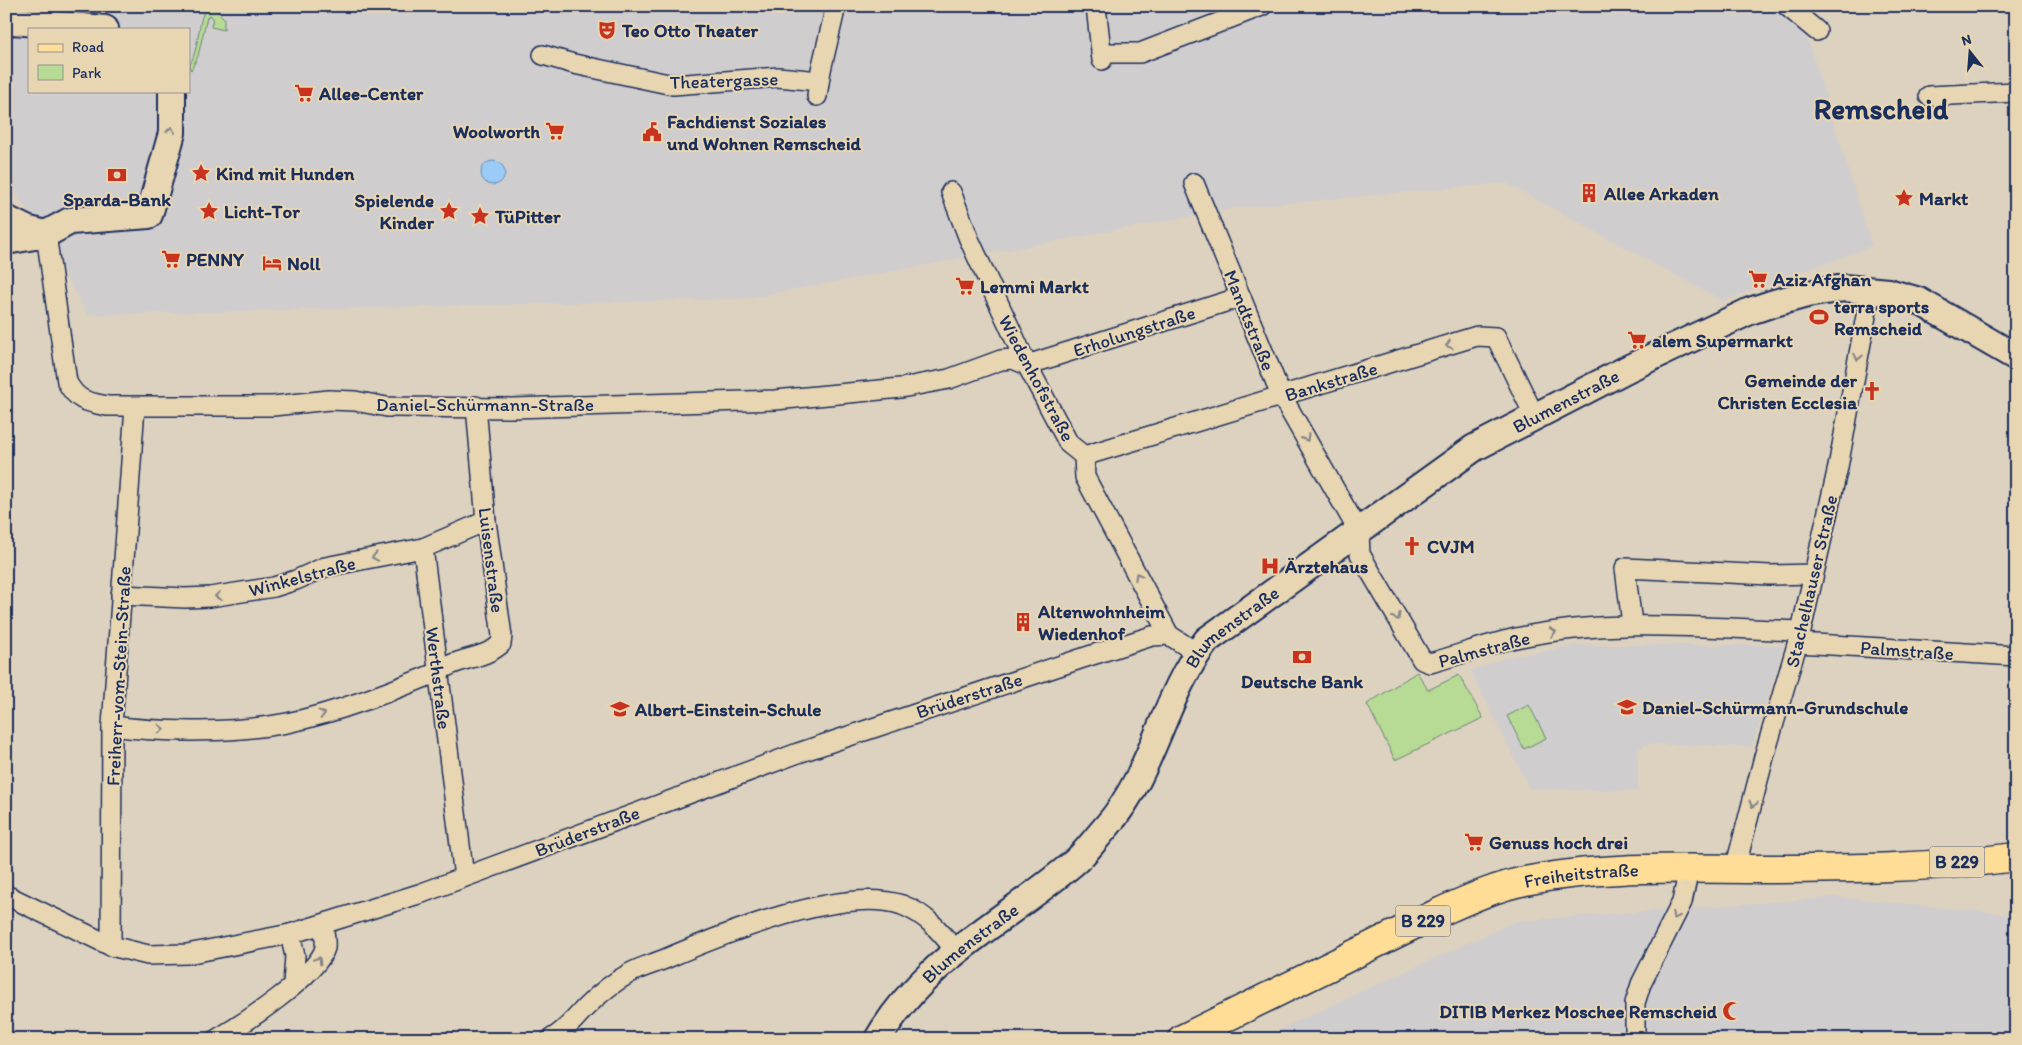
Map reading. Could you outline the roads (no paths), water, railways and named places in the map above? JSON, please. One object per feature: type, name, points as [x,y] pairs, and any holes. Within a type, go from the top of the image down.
[{"type":"main road","name":"Freiheitstraße","points":[[1182,1039],[1440,912],[1506,886],[1563,874],[1629,870],[1898,866],[2016,857]]},
{"type":"street","name":"Theatergasse","points":[[543,55],[574,64],[673,85],[778,77],[818,88],[836,6]]},
{"type":"street","points":[[1096,6],[1101,56],[1140,53],[1262,6]]},
{"type":"street","points":[[1787,6],[1817,32]]},
{"type":"street","points":[[8,21],[93,28]]},
{"type":"street","points":[[6,241],[46,234],[70,221],[149,215],[172,134],[172,92]]},
{"type":"street","points":[[1929,96],[2016,92]]},
{"type":"street","name":"Mandtstraße","points":[[1194,183],[1281,395],[1359,532]]},
{"type":"street","name":"Wiedenhofstraße","points":[[951,192],[969,239],[1027,365],[1069,444],[1084,456],[1085,477],[1169,635],[1197,653]]},
{"type":"street","points":[[6,219],[26,229],[46,234]]},
{"type":"street","name":"Daniel-Schürmann-Straße","points":[[46,234],[67,382],[73,393],[86,402],[135,407],[274,406],[329,400],[355,401],[387,407],[476,406],[513,408],[774,400],[901,388],[948,379],[1013,358],[1027,365]]},
{"type":"street","name":"Blumenstraße","points":[[878,1039],[892,1015],[918,983],[956,951],[1078,859],[1109,824],[1131,793],[1182,678],[1207,640],[1359,532],[1454,460],[1534,415],[1750,312],[1789,299],[1832,289],[1871,289]]},
{"type":"street","points":[[1871,289],[1919,301],[2016,358]]},
{"type":"street","name":"Stachelhauser Straße","points":[[1735,869],[1764,757],[1800,637],[1838,467],[1871,289]]},
{"type":"street","name":"Erholungstraße","points":[[1027,365],[1241,297]]},
{"type":"street","name":"Bankstraße","points":[[1084,456],[1477,336],[1496,337],[1534,415]]},
{"type":"street","name":"Luisenstraße","points":[[438,672],[449,663],[492,652],[501,644],[502,636],[486,521],[476,406]]},
{"type":"street","name":"Freiherr-vom-Stein-Straße","points":[[111,946],[112,726],[135,407]]},
{"type":"street","points":[[423,548],[486,521]]},
{"type":"street","name":"Palmstraße","points":[[1359,532],[1360,554],[1422,660],[1430,663],[1488,644],[1522,636],[1632,624],[2016,656]]},
{"type":"street","name":"Winkelstraße","points":[[121,595],[185,598],[248,592],[296,580],[325,567],[423,548]]},
{"type":"street","name":"Werthstraße","points":[[423,548],[464,876]]},
{"type":"street","points":[[1632,624],[1625,568],[1770,575],[1813,574]]},
{"type":"street","name":"Brüderstraße","points":[[6,895],[111,946],[148,955],[187,954],[290,934],[323,925],[464,876],[798,753],[1092,655],[1152,636],[1169,635]]},
{"type":"street","points":[[112,726],[210,729],[250,728],[286,723],[358,704],[438,672]]},
{"type":"street","points":[[1635,1039],[1636,1003],[1641,984],[1682,902],[1688,869]]},
{"type":"street","points":[[551,1039],[609,987],[631,973],[746,926],[805,911],[867,900],[882,900],[901,905],[919,912],[937,927],[956,951]]},
{"type":"street","points":[[217,1039],[237,1027],[308,973],[320,959],[325,947],[323,925]]},
{"type":"street","points":[[290,934],[296,956],[293,985]]},
{"type":"water","points":[[493,161],[498,162],[504,168],[504,178],[498,184],[493,185],[488,184],[482,178],[481,173],[482,168],[488,162]]},
{"type":"place","name":"Teo Otto Theater","points":[[607,30]]},
{"type":"place","name":"Allee-Center","points":[[304,93]]},
{"type":"place","name":"Woolworth","points":[[555,131]]},
{"type":"place","name":"Fachdienst Soziales und Wohnen Remscheid","points":[[652,132]]},
{"type":"place","name":"Kind mit Hunden","points":[[201,173]]},
{"type":"place","name":"Sparda-Bank","points":[[117,175]]},
{"type":"place","name":"Allee Arkaden","points":[[1589,193]]},
{"type":"place","name":"Markt","points":[[1904,198]]},
{"type":"place","name":"Licht-Tor","points":[[209,211]]},
{"type":"place","name":"Spielende Kinder","points":[[449,211]]},
{"type":"place","name":"TüPitter","points":[[480,216]]},
{"type":"place","name":"PENNY","points":[[171,259]]},
{"type":"place","name":"Noll","points":[[272,263]]},
{"type":"place","name":"Aziz Afghan","points":[[1758,279]]},
{"type":"place","name":"Lemmi Markt","points":[[965,286]]},
{"type":"place","name":"terra sports Remscheid","points":[[1819,317]]},
{"type":"place","name":"alem Supermarkt","points":[[1637,340]]},
{"type":"place","name":"Gemeinde der Christen Ecclesia","points":[[1872,391]]},
{"type":"place","name":"CVJM","points":[[1412,546]]},
{"type":"place","name":"Ärztehaus","points":[[1270,566]]},
{"type":"place","name":"Altenwohnheim Wiedenhof","points":[[1023,622]]},
{"type":"place","name":"Deutsche Bank","points":[[1302,657]]},
{"type":"place","name":"Daniel-Schürmann-Grundschule","points":[[1627,707]]},
{"type":"place","name":"Albert-Einstein-Schule","points":[[620,709]]},
{"type":"place","name":"Genuss hoch drei","points":[[1474,842]]},
{"type":"place","name":"DITIB Merkez Moschee Remscheid","points":[[1732,1011]]},
{"type":"district","name":"Remscheid","points":[[1881,109]]}]
